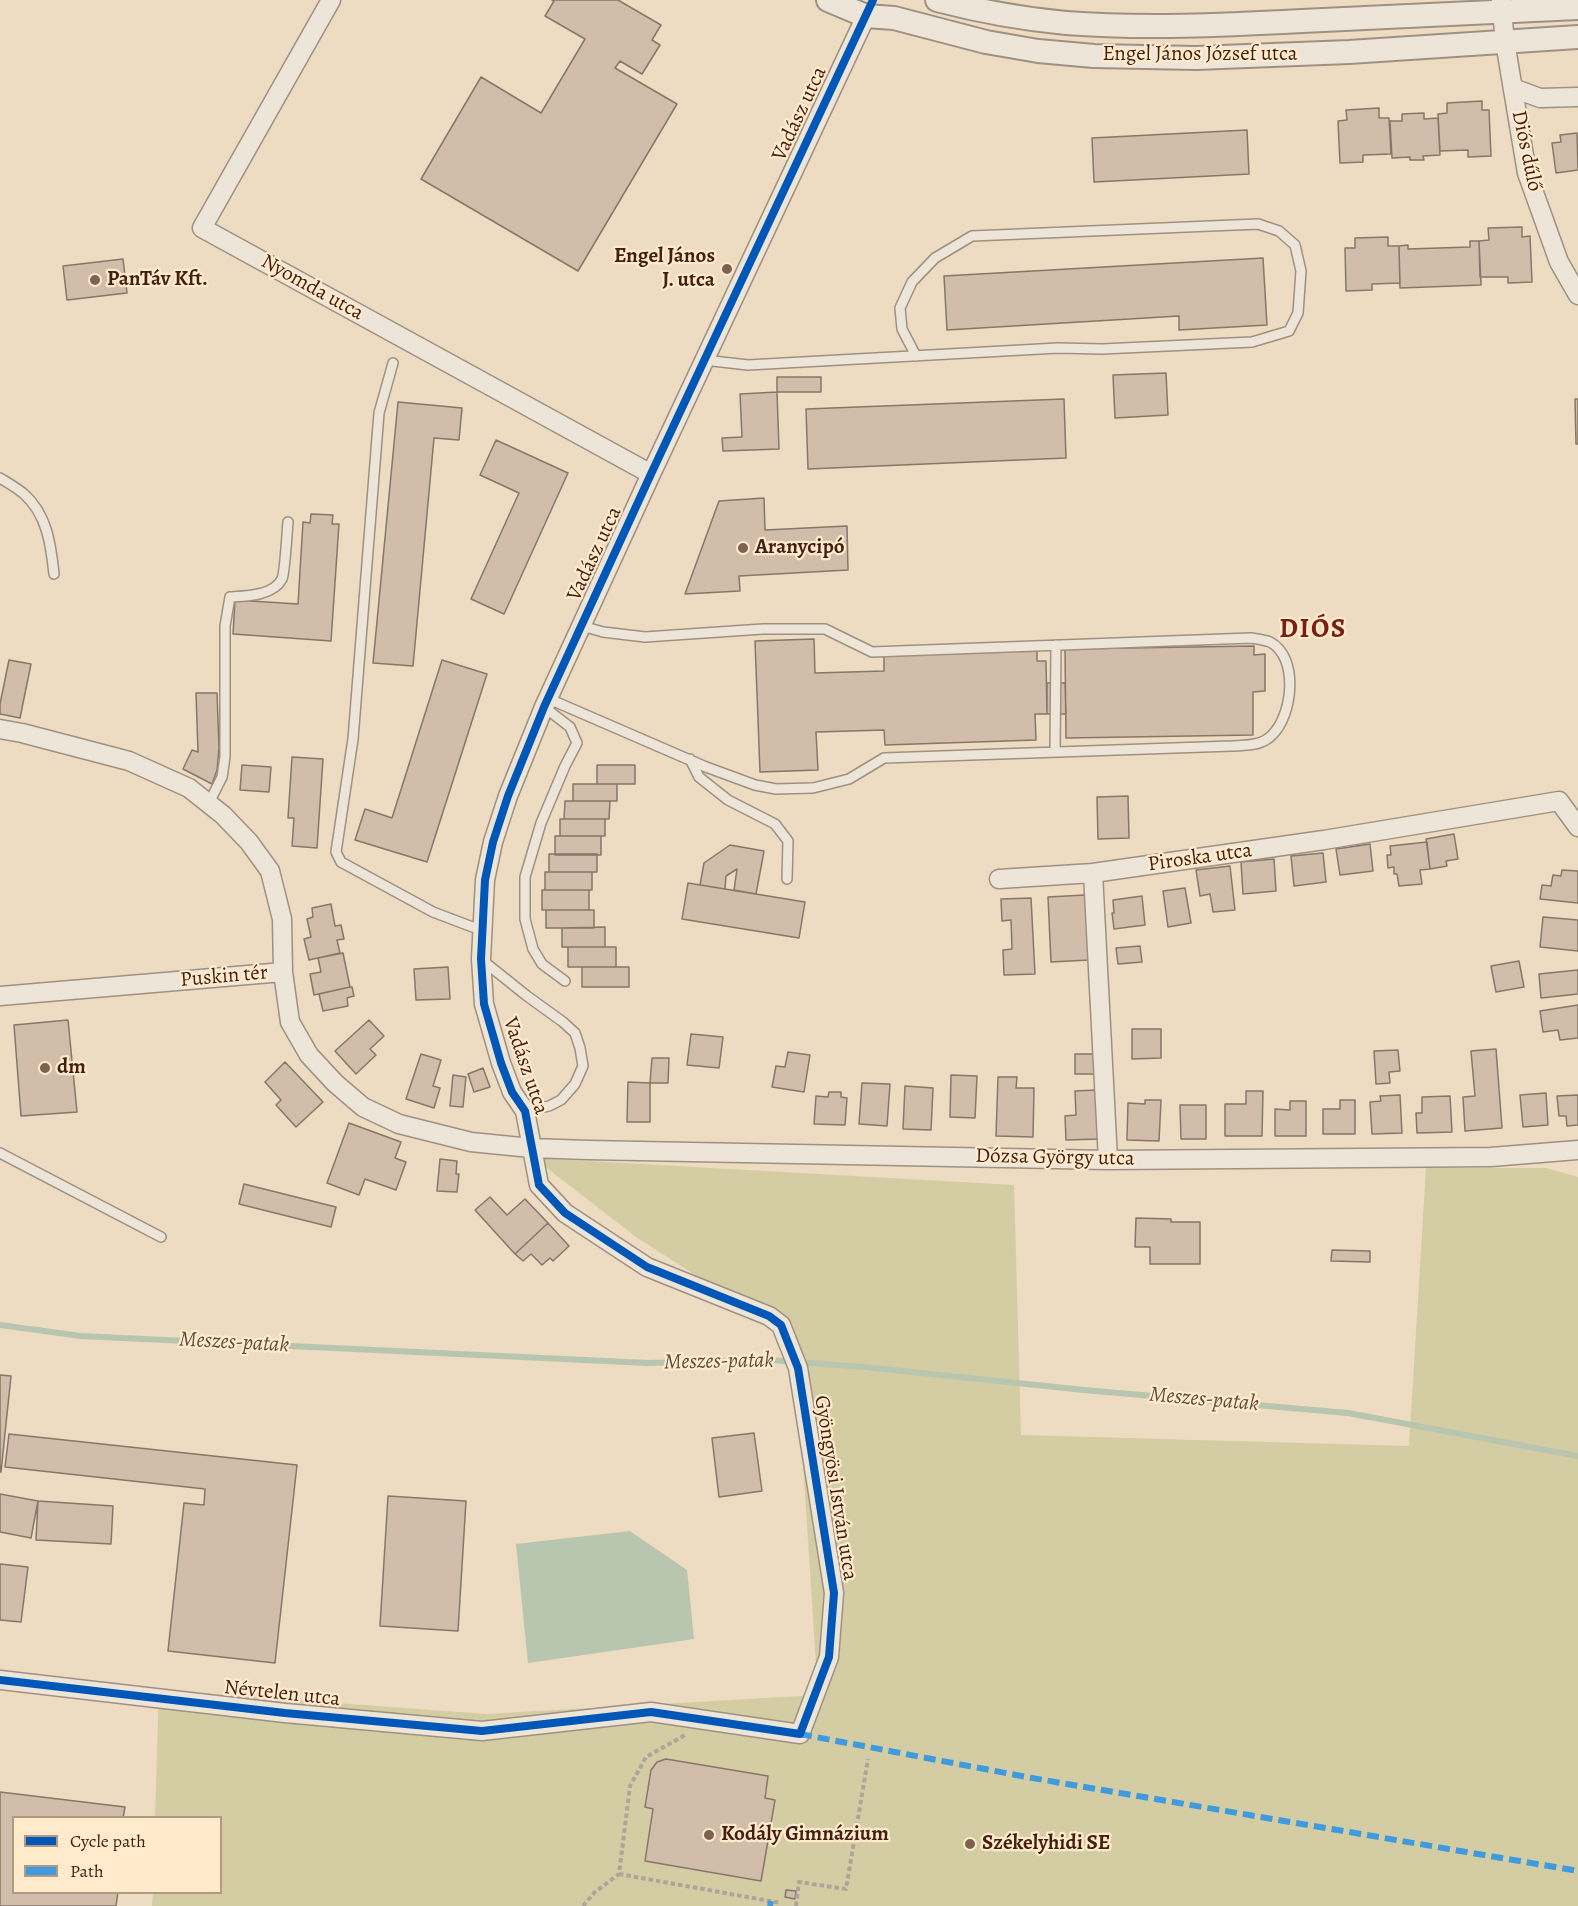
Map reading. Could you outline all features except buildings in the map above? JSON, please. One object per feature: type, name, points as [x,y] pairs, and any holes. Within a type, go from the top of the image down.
[{"type":"street","name":"Nyomda utca","points":[[331,0],[202,228],[651,474]]},
{"type":"street","name":"Engel János József utca","points":[[828,0],[869,8],[894,18],[986,42],[1038,51],[1094,56],[1196,58],[1360,51],[1578,37]]},
{"type":"street","name":"Engel János József utca","points":[[937,0],[978,11],[1027,18],[1066,23],[1116,25],[1211,25],[1502,6],[1578,8]]},
{"type":"street","name":"Diós dűlő","points":[[1502,6],[1505,42],[1527,173],[1558,262],[1578,295]]},
{"type":"street","name":"Vadász utca","points":[[531,1148],[525,1111],[512,1092],[484,1004],[481,959],[485,880],[493,842],[508,796],[547,703],[651,474],[869,8]]},
{"type":"street","points":[[1513,88],[1540,98],[1578,97]]},
{"type":"street","name":"Puskin tér","points":[[0,729],[129,761],[189,788],[223,815],[249,842],[270,871],[282,919],[283,972],[0,996]]},
{"type":"street","name":"Piroska utca","points":[[1093,873],[1312,841],[1559,801],[1578,827]]},
{"type":"street","points":[[999,879],[1093,873],[1108,1160]]},
{"type":"street","points":[[283,972],[290,1022],[309,1055],[334,1083],[363,1107],[399,1124],[471,1142],[531,1148]]},
{"type":"street","name":"Dózsa György utca","points":[[531,1148],[1108,1160],[1491,1157],[1578,1150]]},
{"type":"street","name":"Gyöngyösi István utca","points":[[531,1148],[539,1185],[565,1213],[647,1267],[769,1316],[782,1325],[796,1360],[834,1593],[829,1657],[800,1734],[651,1712],[561,1722]]},
{"type":"street","points":[[1554,1153],[1578,1164]]},
{"type":"street","name":"Névtelen utca","points":[[0,1680],[285,1713],[482,1731],[561,1722]]},
{"type":"lane","points":[[704,360],[748,365],[916,356],[1058,348],[1102,349],[1252,342],[1289,332],[1298,313],[1301,271],[1295,245],[1279,231],[1258,224],[972,236],[934,258],[912,282],[900,308],[903,329],[916,356]]},
{"type":"lane","points":[[393,363],[379,413],[353,739],[336,852],[341,862],[433,912],[483,931]]},
{"type":"lane","points":[[0,478],[25,495],[42,517],[51,542],[54,574]]},
{"type":"lane","points":[[209,803],[222,777],[225,757],[225,626],[230,597],[255,595],[272,589],[282,578],[288,522]]},
{"type":"lane","points":[[547,703],[755,785],[776,789],[813,788],[849,779],[884,758],[1232,746],[1259,743],[1272,735],[1282,720],[1290,687],[1288,668],[1282,653],[1269,642],[1251,638],[872,652],[825,629],[763,629],[645,637],[603,632],[582,626]]},
{"type":"lane","points":[[1055,752],[1056,645]]},
{"type":"lane","points":[[547,703],[570,727],[577,743],[541,823],[525,877],[525,918],[533,949],[542,964],[565,981]]},
{"type":"lane","points":[[690,759],[699,777],[728,800],[775,824],[788,841],[787,879]]},
{"type":"lane","points":[[481,959],[563,1022],[575,1033],[580,1048],[583,1066],[575,1084],[561,1100],[549,1106],[525,1111]]},
{"type":"lane","points":[[0,1153],[161,1237]]},
{"type":"path","points":[[583,1906],[596,1892],[619,1874],[630,1786],[646,1757],[706,1721]]},
{"type":"path","points":[[796,1906],[799,1882],[846,1889],[868,1759]]},
{"type":"path","points":[[619,1874],[781,1903]]},
{"type":"shaded area","points":[[534,1158],[1014,1185],[1021,1435],[1409,1446],[1426,1168],[1546,1168],[1578,1177],[1578,1906],[152,1906],[153,1894],[222,1894],[222,1816],[155,1816],[159,1690],[486,1714],[818,1695],[795,1339],[636,1237]]},
{"type":"shaded area","points":[[630,1531],[687,1570],[694,1639],[528,1663],[516,1544]]},
{"type":"waterway","name":"Meszes-patak","points":[[0,1325],[81,1336],[648,1363],[771,1360],[864,1367],[1084,1390],[1348,1413],[1578,1456]]},
{"type":"marked path","points":[[800,1734],[1032,1778],[1578,1871]]},
{"type":"marked path","points":[[770,1906],[771,1901]]},
{"type":"cycle path","points":[[0,1680],[285,1713],[482,1731],[651,1712],[800,1734],[829,1657],[834,1593],[798,1368],[781,1325],[769,1316],[647,1267],[565,1213],[539,1185],[525,1111],[512,1092],[484,1004],[481,959],[485,880],[493,842],[508,796],[544,707],[873,0]]},
{"type":"place","name":"Engel János J. utca","points":[[727,269]]},
{"type":"place","name":"PanTáv Kft.","points":[[95,280]]},
{"type":"place","name":"Aranycipó","points":[[743,548]]},
{"type":"place","name":"dm","points":[[45,1068]]},
{"type":"place","name":"Kodály Gimnázium","points":[[709,1835]]},
{"type":"place","name":"Székelyhidi SE","points":[[970,1844]]},
{"type":"district","name":"DIÓS","points":[[1313,630]]}]
